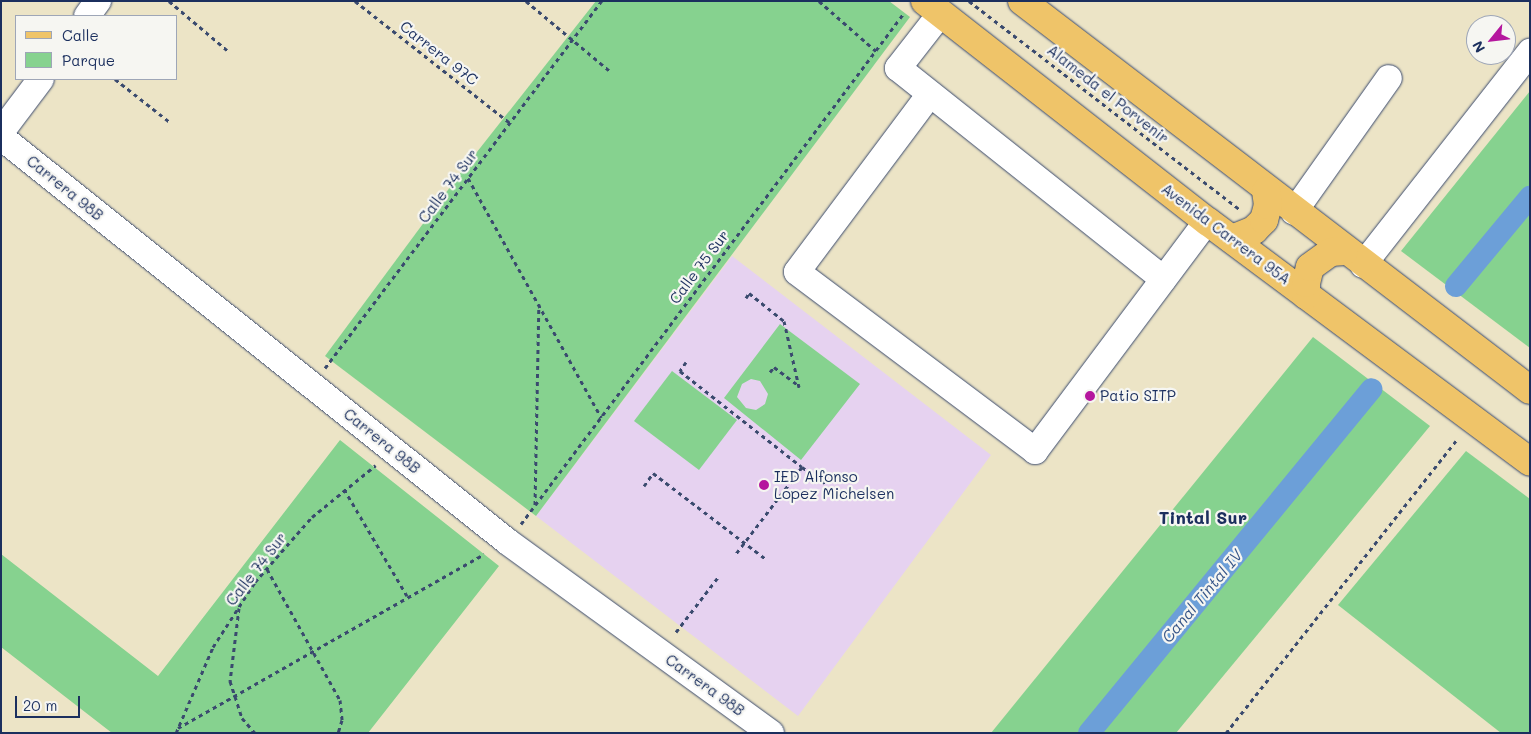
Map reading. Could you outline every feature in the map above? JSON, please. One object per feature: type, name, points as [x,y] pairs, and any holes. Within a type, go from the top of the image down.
[{"type":"main road","points":[[1022,1],[1266,191],[1530,390]]},
{"type":"main road","name":"Avenida Carrera 95A","points":[[925,7],[1306,296],[1530,462]]},
{"type":"main road","points":[[1232,239],[1254,230],[1264,220],[1268,205],[1266,191]]},
{"type":"main road","points":[[1306,296],[1306,283],[1310,267],[1331,252],[1354,258]]},
{"type":"street","points":[[88,15],[98,1]]},
{"type":"street","points":[[925,7],[898,68],[1163,279]]},
{"type":"street","points":[[1354,258],[1530,52]]},
{"type":"street","points":[[1294,212],[1389,78]]},
{"type":"street","points":[[4,125],[40,80]]},
{"type":"street","points":[[930,94],[797,272],[1035,451],[1207,221]]},
{"type":"street","name":"Carrera 98B","points":[[4,125],[312,385],[508,542],[771,733]]},
{"type":"path","points":[[169,1],[227,50]]},
{"type":"path","name":"Carrera 97C","points":[[355,1],[510,123]]},
{"type":"path","points":[[526,1],[612,72]]},
{"type":"path","name":"Calle 74 Sur","points":[[312,385],[602,1]]},
{"type":"path","points":[[819,1],[876,51]]},
{"type":"path","name":"Alameda el Porvenir","points":[[969,1],[1233,204]]},
{"type":"path","name":"Calle 75 Sur","points":[[508,542],[876,51],[925,7]]},
{"type":"path","points":[[116,80],[171,123]]},
{"type":"path","points":[[468,178],[601,417]]},
{"type":"path","points":[[746,298],[749,293],[784,321],[799,387],[774,367],[770,372]]},
{"type":"path","points":[[535,505],[539,303]]},
{"type":"path","points":[[686,362],[680,371],[826,484]]},
{"type":"path","points":[[1226,733],[1473,419]]},
{"type":"path","name":"Calle 74 Sur","points":[[176,733],[213,647],[267,569],[312,517],[344,489],[394,451]]},
{"type":"path","points":[[735,554],[802,467]]},
{"type":"path","points":[[644,486],[653,473],[766,560]]},
{"type":"path","points":[[344,489],[407,596]]},
{"type":"path","points":[[178,728],[407,596],[508,542]]},
{"type":"path","points":[[267,569],[340,700],[342,720],[338,733]]},
{"type":"path","points":[[676,632],[719,576]]},
{"type":"path","points":[[240,606],[231,655],[234,696],[242,718],[255,733]]},
{"type":"shaded area","name":"IED Alfonso Lopez Michelsen","points":[[732,256],[991,455],[798,716],[536,516]]},
{"type":"green space","points":[[596,1],[889,1],[910,17],[536,516],[325,356],[462,171]]},
{"type":"green space","points":[[1530,91],[1530,348],[1401,251]]},
{"type":"green space","points":[[780,324],[860,384],[801,460],[724,398]],"holes":[[[751,379],[760,381],[768,394],[765,404],[756,410],[746,408],[737,397],[742,384]]]},
{"type":"green space","points":[[1313,337],[1430,426],[1176,733],[991,733]]},
{"type":"green space","points":[[672,371],[737,420],[699,470],[634,421]]},
{"type":"green space","points":[[340,440],[499,566],[368,733],[112,733],[1,647],[1,554],[158,676]]},
{"type":"green space","points":[[1466,451],[1530,499],[1530,733],[1501,733],[1338,605]]},
{"type":"waterway","name":"Canal Tintal IV","points":[[1456,286],[1530,197]]},
{"type":"waterway","name":"Canal Tintal IV","points":[[1089,733],[1372,389]]},
{"type":"place","name":"Patio SITP","points":[[1090,396]]},
{"type":"place","name":"IED Alfonso Lopez Michelsen","points":[[764,485]]},
{"type":"district","name":"Tintal Sur","points":[[1203,517]]}]
